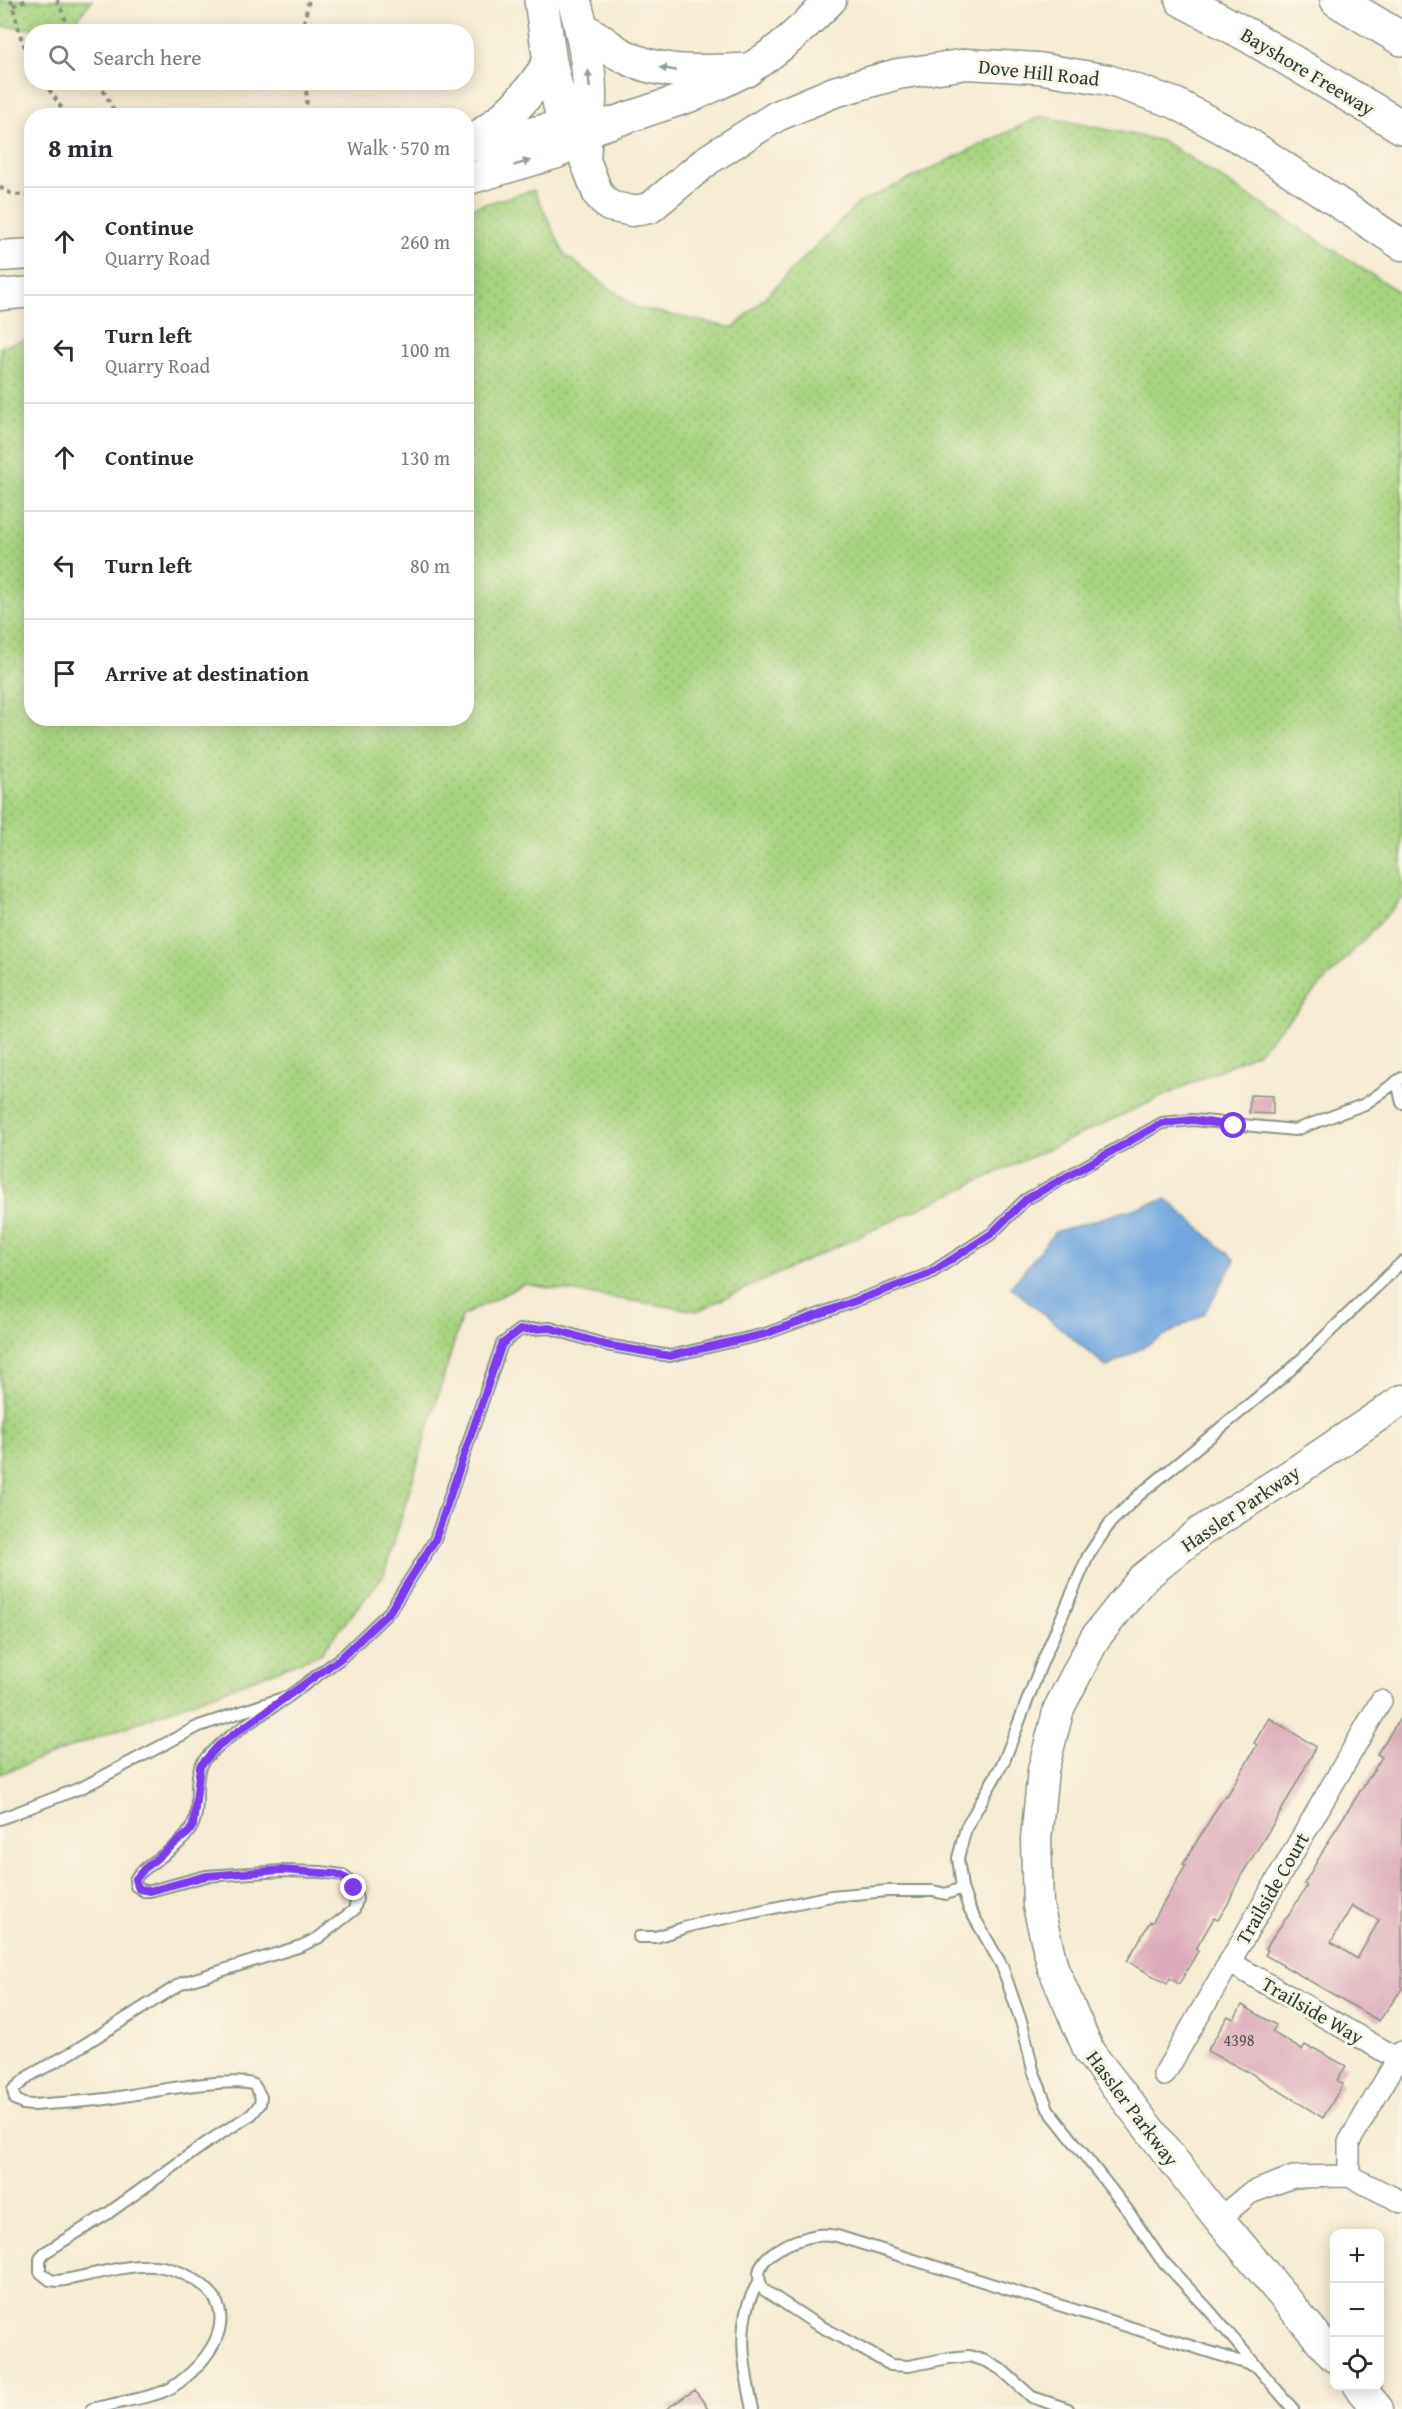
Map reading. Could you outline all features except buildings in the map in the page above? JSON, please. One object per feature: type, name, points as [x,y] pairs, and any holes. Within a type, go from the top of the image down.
[{"type":"highway","points":[[541,0],[550,62],[562,114],[587,130],[591,105],[588,68],[578,14]]},
{"type":"highway","name":"Bayshore Freeway","points":[[1182,0],[1261,42],[1402,127]]},
{"type":"highway","points":[[1337,0],[1402,39]]},
{"type":"highway","points":[[578,14],[597,36],[620,53],[643,64],[687,72],[747,70]]},
{"type":"highway","points":[[474,141],[509,115],[527,96],[550,62]]},
{"type":"street","points":[[474,178],[557,153],[587,130],[695,95],[747,70],[783,44],[831,0]]},
{"type":"street","name":"Dove Hill Road","points":[[587,130],[585,160],[598,194],[609,206],[632,211],[650,208],[709,159],[777,116],[834,92],[898,74],[967,64],[1038,68],[1108,80],[1175,103],[1245,141],[1402,245]]},
{"type":"street","points":[[474,145],[551,128],[587,130]]},
{"type":"street","points":[[0,256],[24,254]]},
{"type":"street","points":[[0,295],[24,293]]},
{"type":"street","name":"Hassler Parkway","points":[[1330,2351],[1219,2219],[1090,2054],[1053,1968],[1038,1906],[1036,1839],[1042,1770],[1059,1708],[1095,1638],[1142,1579],[1200,1532],[1402,1400]]},
{"type":"street","name":"Trailside Court","points":[[1164,2075],[1381,1701]]},
{"type":"street","name":"Trailside Way","points":[[1229,1962],[1400,2055]]},
{"type":"street","points":[[1349,2176],[1349,2142],[1400,2055]]},
{"type":"street","points":[[1219,2219],[1250,2193],[1293,2177],[1349,2176],[1402,2202]]},
{"type":"street","points":[[1363,2391],[1378,2409]]},
{"type":"lane","points":[[1400,1080],[1401,1102]]},
{"type":"lane","points":[[92,2409],[168,2390],[183,2379],[197,2367],[216,2341],[221,2320],[220,2309],[207,2289],[197,2281],[170,2268],[152,2265],[58,2281],[50,2280],[40,2272],[40,2259],[44,2253],[107,2214],[209,2141],[252,2114],[260,2104],[261,2097],[254,2085],[243,2082],[173,2088],[106,2099],[32,2105],[23,2104],[15,2098],[13,2090],[28,2076],[71,2053],[182,1983],[214,1971],[285,1953],[318,1938],[354,1910],[357,1899],[347,1879],[342,1875],[321,1872],[282,1870],[206,1876],[150,1891],[139,1889],[135,1880],[188,1833],[195,1819],[200,1766],[219,1745],[341,1658],[390,1611],[435,1540],[502,1344],[520,1330],[550,1328],[606,1345],[670,1356],[765,1334],[929,1274],[991,1234],[1025,1200],[1162,1123],[1193,1120],[1295,1130],[1365,1104],[1400,1080]]},
{"type":"lane","points":[[1293,2409],[1160,2258],[1126,2208],[1048,2109],[1033,2070],[1023,2027],[1002,1966],[969,1908],[962,1888],[958,1858],[966,1828],[1004,1761],[1041,1665],[1088,1556],[1110,1523],[1138,1496],[1285,1374],[1402,1262]]},
{"type":"lane","points":[[0,1819],[83,1787],[200,1726],[289,1696]]},
{"type":"lane","points":[[639,1938],[656,1937],[693,1925],[831,1896],[888,1890],[946,1893],[962,1888]]},
{"type":"lane","points":[[1068,2409],[1032,2397],[1002,2370],[986,2361],[969,2356],[909,2366],[891,2365],[813,2322],[764,2290],[759,2282],[758,2272],[764,2260],[775,2251],[806,2237],[821,2234],[837,2236],[1258,2367]]},
{"type":"lane","points":[[753,2409],[745,2373],[744,2343],[746,2309],[759,2282]]},
{"type":"path","points":[[11,0],[24,45]]},
{"type":"path","points":[[13,6],[26,0]]},
{"type":"path","points":[[57,0],[68,24]]},
{"type":"path","points":[[304,24],[309,0]]},
{"type":"path","points":[[49,90],[62,108]]},
{"type":"path","points":[[103,90],[113,108]]},
{"type":"path","points":[[306,90],[307,108]]},
{"type":"path","points":[[0,187],[5,192],[24,195]]},
{"type":"green space","points":[[0,0],[92,0],[74,24],[24,24],[24,28],[0,26]]},
{"type":"green space","points":[[1041,116],[1163,141],[1402,294],[1402,899],[1257,1053],[697,1311],[524,1284],[462,1316],[384,1575],[320,1654],[0,1774],[0,347],[24,340],[24,726],[474,726],[474,207],[534,190],[565,255],[637,308],[734,328],[859,203]]},
{"type":"water","points":[[1166,1199],[1235,1260],[1204,1314],[1107,1367],[1011,1287],[1055,1232]]},
{"type":"route","points":[[354,1888],[342,1875],[282,1870],[206,1876],[150,1891],[139,1889],[135,1880],[144,1869],[178,1843],[193,1826],[200,1766],[207,1757],[219,1745],[341,1658],[390,1611],[435,1540],[502,1344],[520,1330],[550,1328],[606,1345],[670,1356],[765,1334],[929,1274],[991,1234],[1025,1200],[1162,1123],[1193,1120],[1234,1126]]}]
